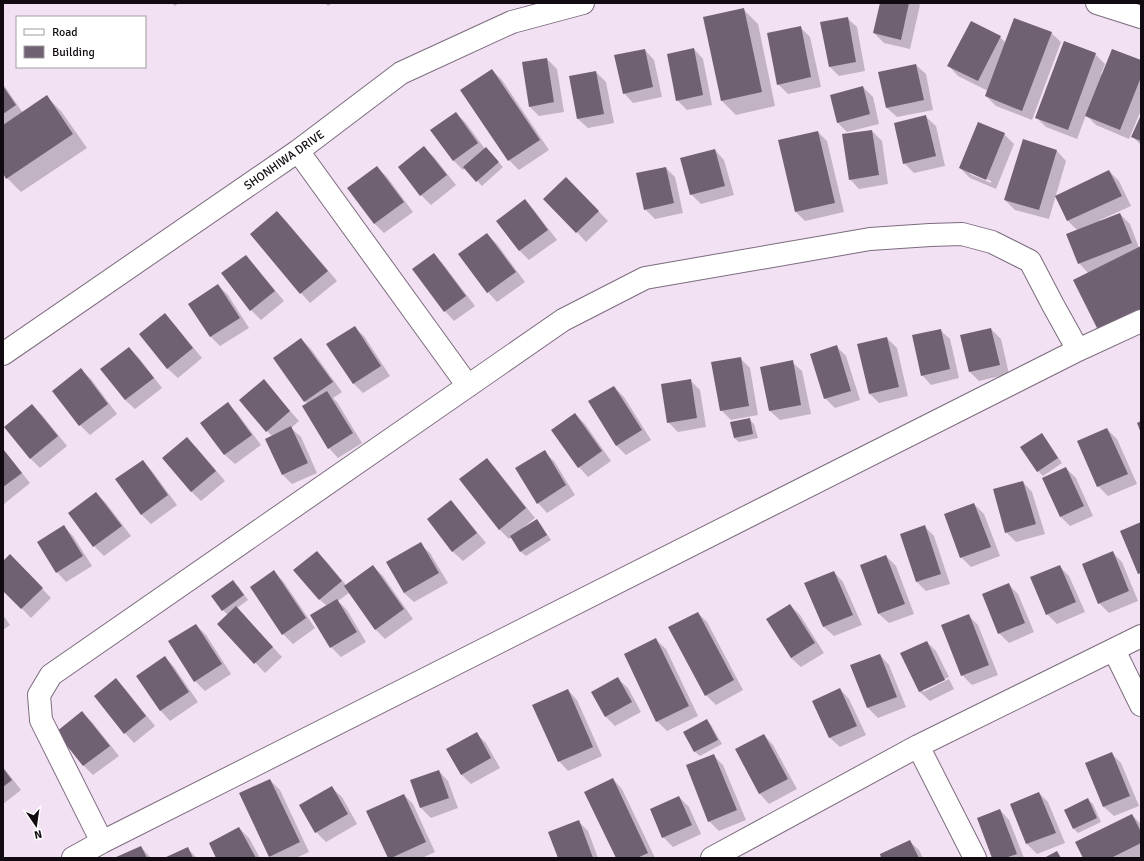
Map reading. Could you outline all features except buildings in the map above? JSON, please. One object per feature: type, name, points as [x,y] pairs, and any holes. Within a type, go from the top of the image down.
[{"type":"street","name":"SHONHIWA DRIVE","points":[[3,354],[298,151],[401,73],[512,22],[584,3]]},
{"type":"street","points":[[1098,3],[1141,17]]},
{"type":"street","points":[[298,151],[468,386]]},
{"type":"street","points":[[102,842],[41,720],[40,695],[51,675],[563,320],[645,278],[870,239],[962,234],[992,242],[1030,260],[1078,350]]},
{"type":"street","points":[[73,858],[1078,350],[1141,321]]},
{"type":"street","points":[[715,857],[918,746],[1141,636]]},
{"type":"street","points":[[1114,650],[1141,705]]},
{"type":"street","points":[[918,746],[975,858]]}]
